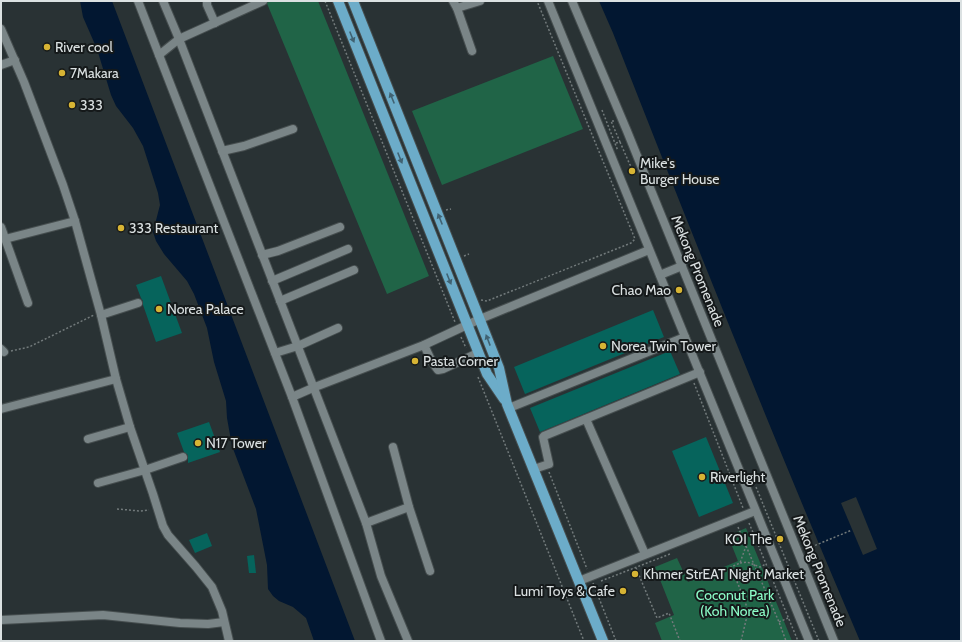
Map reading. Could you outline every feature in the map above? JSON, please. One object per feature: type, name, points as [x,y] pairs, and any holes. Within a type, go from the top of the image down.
[{"type":"main road","points":[[338,1],[467,324],[474,355],[508,406]]},
{"type":"main road","points":[[353,1],[499,368],[508,406],[603,641]]},
{"type":"street","points":[[138,1],[292,397],[381,641]]},
{"type":"street","points":[[162,1],[179,38],[314,387],[366,523],[381,576],[408,641]]},
{"type":"street","points":[[207,1],[207,5],[215,23]]},
{"type":"street","points":[[159,55],[179,38],[263,1]]},
{"type":"street","points":[[472,51],[455,5],[480,1]]},
{"type":"street","points":[[548,1],[809,641]]},
{"type":"street","name":"Mekong Promenade","points":[[572,1],[627,131],[834,641]]},
{"type":"street","points":[[1,29],[15,60],[63,185],[75,221],[101,313],[116,379],[164,530],[212,587],[222,611],[229,641]]},
{"type":"street","points":[[1,65],[15,60]]},
{"type":"street","points":[[222,151],[244,146],[293,129]]},
{"type":"street","points":[[5,239],[75,221]]},
{"type":"street","points":[[1,226],[28,303]]},
{"type":"street","points":[[262,255],[278,251],[340,227]]},
{"type":"street","points":[[272,281],[348,249]]},
{"type":"street","points":[[292,397],[314,387],[424,345],[457,328],[649,250]]},
{"type":"street","points":[[660,275],[682,266]]},
{"type":"street","points":[[280,301],[354,270]]},
{"type":"street","points":[[101,313],[138,303]]},
{"type":"street","points":[[275,353],[298,346],[338,328]]},
{"type":"street","points":[[508,406],[685,337]]},
{"type":"street","points":[[424,345],[432,362],[438,370],[474,355]]},
{"type":"street","points":[[534,469],[549,464],[550,461],[543,437],[700,372]]},
{"type":"street","points":[[1,409],[116,379]]},
{"type":"street","points":[[586,419],[645,554]]},
{"type":"street","points":[[88,438],[130,427]]},
{"type":"street","points":[[393,447],[409,507],[430,571]]},
{"type":"street","points":[[98,483],[145,470],[183,457]]},
{"type":"street","points":[[366,523],[409,507]]},
{"type":"street","points":[[579,581],[756,511]]},
{"type":"street","points":[[1,620],[103,615],[180,623],[208,624],[224,622]]},
{"type":"path","points":[[325,1],[457,328],[474,355]]},
{"type":"path","points":[[487,301],[631,243],[635,239],[537,1]]},
{"type":"path","points":[[627,131],[620,134],[614,120],[611,121],[630,166],[632,164],[626,150],[633,147]]},
{"type":"path","points":[[616,143],[620,142]]},
{"type":"path","points":[[445,210],[451,208]]},
{"type":"path","points":[[463,256],[469,254]]},
{"type":"path","points":[[2,351],[29,347],[101,313]]},
{"type":"path","points":[[476,371],[584,641]]},
{"type":"path","points":[[546,465],[616,641]]},
{"type":"path","points":[[117,509],[140,511],[158,509]]},
{"type":"path","points":[[738,526],[786,641]]},
{"type":"path","points":[[798,552],[852,530]]},
{"type":"path","points":[[740,563],[746,546]]},
{"type":"path","points":[[741,641],[748,612],[731,567],[747,562],[760,566],[766,564]]},
{"type":"path","points":[[636,568],[657,618],[669,613],[680,641]]},
{"type":"path","points":[[779,622],[788,618]]},
{"type":"green space","points":[[266,1],[318,1],[429,276],[387,294]]},
{"type":"green space","points":[[553,56],[583,129],[442,185],[412,111]]},
{"type":"green space","name":"Coconut Park (Koh Norea)","points":[[746,528],[792,641],[662,641],[655,623],[674,615],[655,567],[677,558],[688,582],[738,561],[728,536]]},
{"type":"water","points":[[80,1],[112,1],[355,641],[314,641],[306,618],[293,607],[279,601],[268,589],[267,565],[256,509],[232,446],[227,418],[226,401],[214,362],[207,328],[194,294],[187,281],[164,254],[156,241],[153,232],[160,205],[158,193],[143,146],[133,128],[116,106],[111,95],[97,49],[83,17]]},
{"type":"water","points":[[599,1],[961,1],[961,641],[860,641],[765,414]]},
{"type":"pier","points":[[856,497],[877,549],[863,555],[841,503]]},
{"type":"building","name":"Norea Palace","points":[[161,276],[182,333],[156,342],[143,305],[143,301],[136,285]]},
{"type":"building","name":"Norea Twin Tower","points":[[653,310],[664,337],[525,394],[514,367]]},
{"type":"building","points":[[670,351],[680,374],[540,432],[530,408]]},
{"type":"building","name":"N17 Tower","points":[[209,422],[220,452],[188,463],[188,455],[184,452],[177,433]]},
{"type":"building","name":"Riverlight","points":[[706,437],[733,503],[699,517],[672,451]]},
{"type":"building","points":[[207,533],[212,546],[195,553],[189,540]]},
{"type":"building","points":[[254,555],[256,573],[249,573],[247,556]]},
{"type":"place","name":"River cool","points":[[47,47]]},
{"type":"place","name":"7Makara","points":[[62,73]]},
{"type":"place","name":"333","points":[[72,105]]},
{"type":"place","name":"Mike's Burger House","points":[[632,171]]},
{"type":"place","name":"333 Restaurant","points":[[121,228]]},
{"type":"place","name":"Chao Mao","points":[[679,290]]},
{"type":"place","name":"Norea Palace","points":[[159,309]]},
{"type":"place","name":"Norea Twin Tower","points":[[603,346]]},
{"type":"place","name":"Pasta Corner","points":[[415,361]]},
{"type":"place","name":"N17 Tower","points":[[198,443]]},
{"type":"place","name":"Riverlight","points":[[702,477]]},
{"type":"place","name":"KOI The","points":[[780,539]]},
{"type":"place","name":"Khmer StrEAT Night Market","points":[[635,574]]},
{"type":"place","name":"Lumi Toys & Cafe","points":[[623,591]]}]
